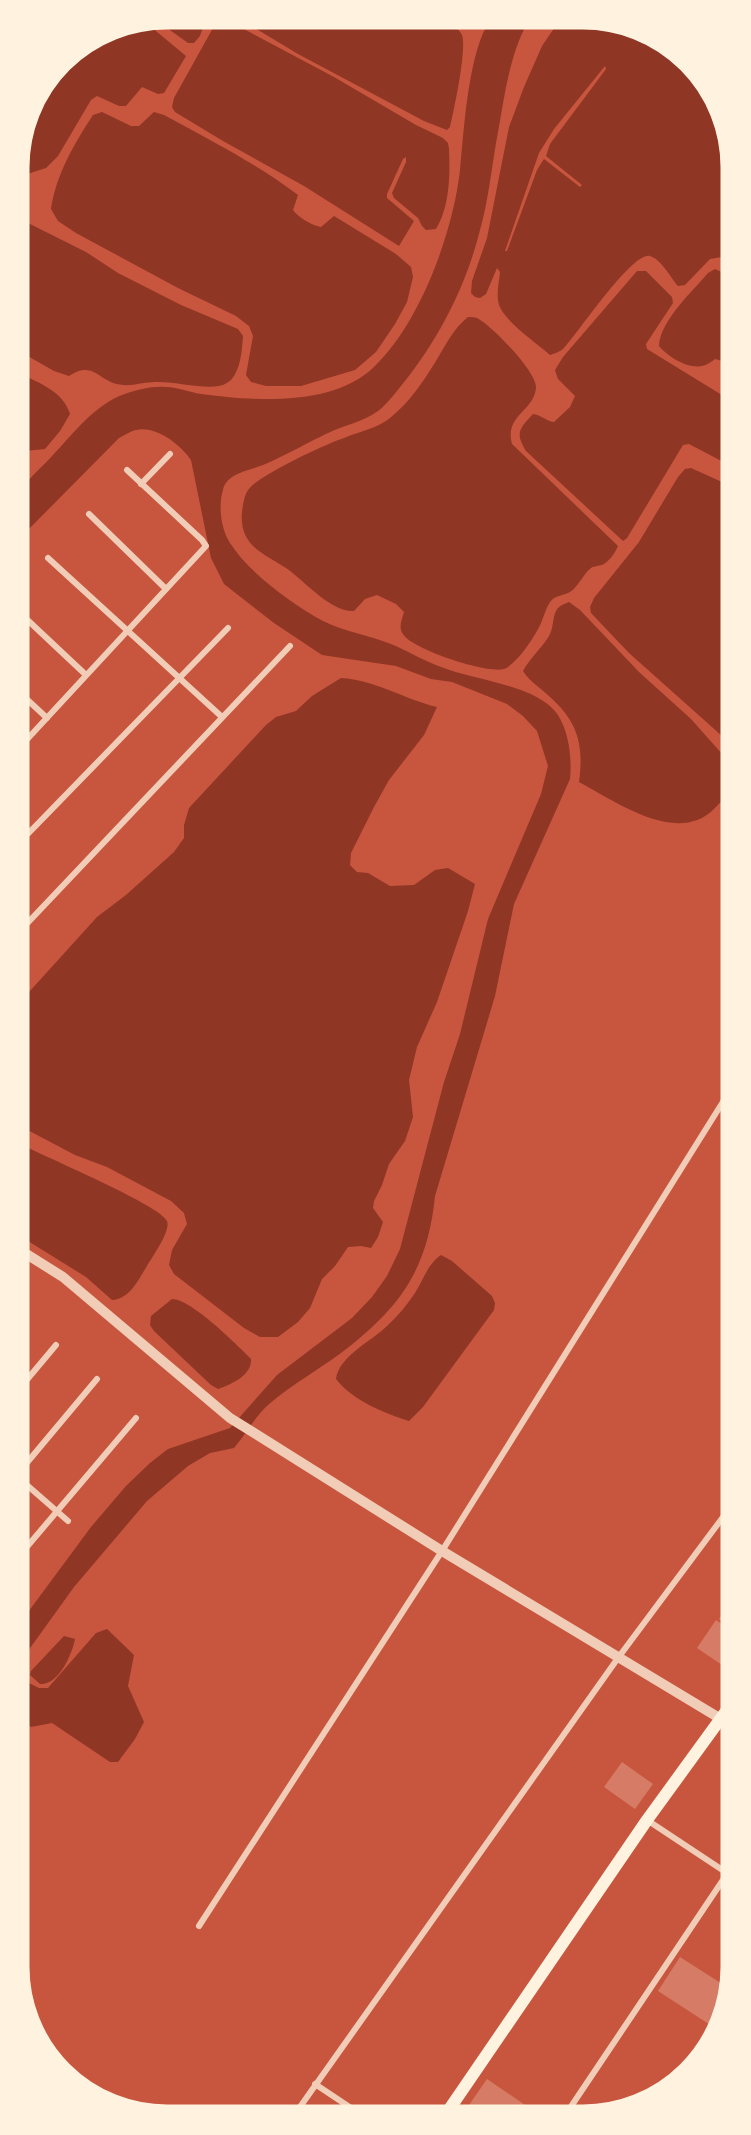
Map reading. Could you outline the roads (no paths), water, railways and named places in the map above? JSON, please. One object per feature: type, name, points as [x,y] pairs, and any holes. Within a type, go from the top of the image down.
[{"type":"main road","points":[[451,2106],[647,1820],[721,1719]]},
{"type":"street","points":[[141,484],[170,454]]},
{"type":"street","points":[[29,738],[206,546],[127,470]]},
{"type":"street","points":[[89,514],[166,589]]},
{"type":"street","points":[[48,558],[222,717]]},
{"type":"street","points":[[29,621],[86,675]]},
{"type":"street","points":[[29,833],[228,628]]},
{"type":"street","points":[[29,923],[290,646]]},
{"type":"street","points":[[29,701],[47,718]]},
{"type":"street","points":[[199,1926],[442,1551],[722,1103]]},
{"type":"street","points":[[28,1255],[63,1277],[231,1418],[442,1551],[721,1719]]},
{"type":"street","points":[[28,1378],[56,1345]]},
{"type":"street","points":[[28,1461],[97,1379]]},
{"type":"street","points":[[28,1545],[136,1418]]},
{"type":"street","points":[[28,1486],[69,1521]]},
{"type":"street","points":[[300,2106],[618,1658],[722,1518]]},
{"type":"street","points":[[647,1820],[722,1870]]},
{"type":"street","points":[[571,2106],[722,1887]]},
{"type":"street","points":[[315,2084],[348,2106]]}]
